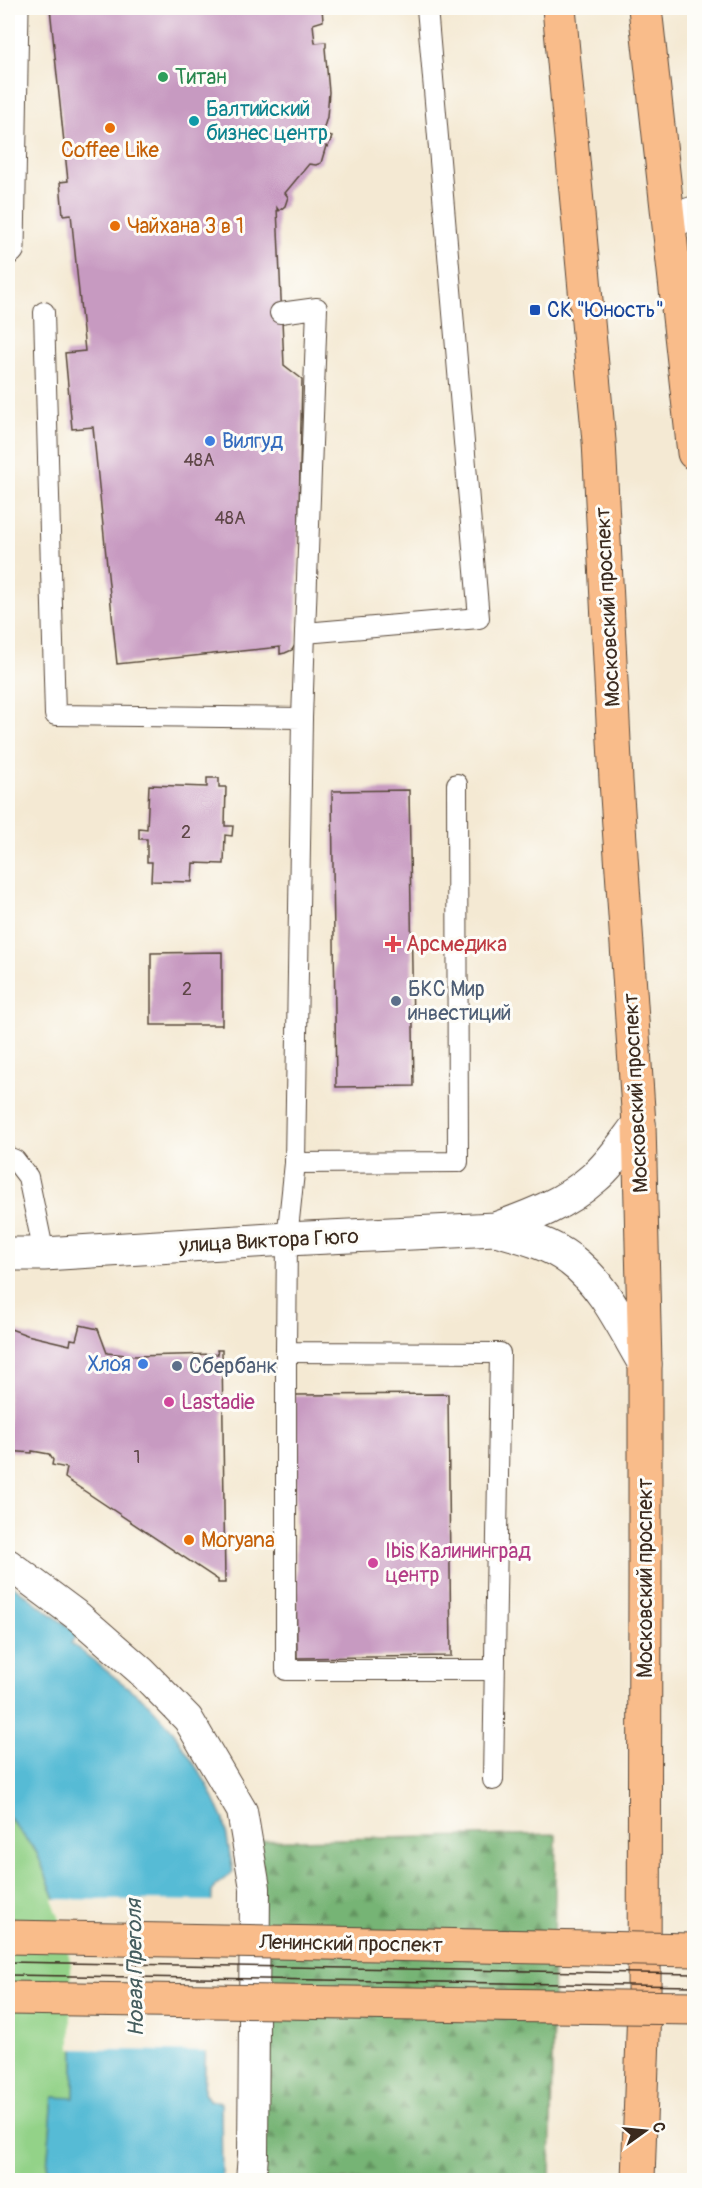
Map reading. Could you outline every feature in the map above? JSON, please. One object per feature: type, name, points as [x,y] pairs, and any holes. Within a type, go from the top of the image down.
[{"type":"main road","name":"Московский проспект","points":[[559,8],[600,441],[616,781],[639,1124],[645,1364],[644,2006],[638,2181]]},
{"type":"main road","points":[[645,8],[682,217],[694,453]]},
{"type":"main road","name":"Ленинский проспект","points":[[8,1937],[694,1950]]},
{"type":"main road","points":[[8,1998],[694,2008]]},
{"type":"street","points":[[8,248],[10,15]]},
{"type":"street","name":"улица Виктора Гюго","points":[[8,1254],[44,1254],[495,1229],[525,1219],[568,1198],[596,1177],[639,1124]]},
{"type":"street","name":"улица Виктора Гюго","points":[[495,1229],[531,1239],[570,1258],[605,1298],[645,1364]]},
{"type":"street","points":[[8,1564],[80,1617],[141,1671],[188,1719],[242,1811],[255,1888],[254,2155],[250,2181]]},
{"type":"lane","points":[[305,633],[479,618],[427,8]]},
{"type":"lane","points":[[280,313],[317,308],[302,718],[295,1163],[287,1239],[286,1670],[494,1670]]},
{"type":"lane","points":[[44,312],[55,715],[302,718]]},
{"type":"lane","points":[[295,1163],[458,1162],[457,784]]},
{"type":"lane","points":[[8,1157],[15,1160],[28,1177],[44,1254]]},
{"type":"lane","points":[[286,1352],[500,1353],[493,1780]]},
{"type":"green space","points":[[8,1816],[37,1853],[64,1921],[74,1964],[74,2099],[53,2097],[46,2180],[8,2180]]},
{"type":"green space","points":[[556,1834],[550,2180],[262,2180],[251,1841]]},
{"type":"water","name":"Новая Преголя","points":[[8,1582],[78,1634],[71,1643],[149,1704],[171,1728],[207,1784],[224,1820],[233,1872],[215,1886],[212,1892],[204,2092],[209,2100],[221,2103],[222,2180],[46,2180],[53,2097],[74,2098],[74,1964],[64,1921],[37,1853],[8,1816]]},
{"type":"pier","points":[[52,1899],[215,1901],[208,2052],[71,2049],[71,1964],[61,1922]]},
{"type":"building","points":[[50,8],[322,8],[323,21],[313,24],[315,43],[326,42],[329,92],[327,117],[322,134],[332,137],[328,147],[326,146],[321,163],[309,164],[285,193],[288,197],[285,206],[279,211],[277,208],[284,365],[302,379],[296,643],[292,650],[285,653],[280,654],[280,647],[117,664],[93,427],[72,429],[65,353],[85,351],[71,214],[63,215],[60,182],[68,181]]},
{"type":"building","points":[[207,778],[219,778],[219,787],[226,787],[225,826],[233,826],[232,836],[225,835],[224,864],[193,863],[192,882],[151,881],[152,862],[147,862],[147,839],[139,839],[139,828],[147,829],[149,785],[207,787]]},
{"type":"building","points":[[409,790],[414,1086],[336,1087],[332,791]]},
{"type":"building","points":[[222,952],[222,1025],[151,1025],[151,953]]},
{"type":"building","points":[[80,1325],[98,1329],[107,1353],[135,1356],[218,1354],[217,1350],[222,1350],[225,1583],[218,1583],[218,1580],[65,1478],[67,1468],[52,1465],[53,1460],[49,1454],[8,1451],[8,1328],[70,1345],[71,1339],[76,1340]]},
{"type":"building","name":"Ibis Калининград центр","points":[[448,1394],[451,1656],[297,1658],[294,1395]]},
{"type":"tram line","points":[[8,1962],[694,1974]]},
{"type":"tram line","points":[[8,1975],[694,1986]]},
{"type":"place","name":"Титан","points":[[163,77]]},
{"type":"place","name":"Балтийский бизнес центр","points":[[194,121]]},
{"type":"place","name":"Coffee Like","points":[[110,128]]},
{"type":"place","name":"Чайхана 3 в 1","points":[[115,226]]},
{"type":"place","name":"СК \"Юность\"","points":[[535,310]]},
{"type":"place","name":"Вилгуд","points":[[210,441]]},
{"type":"place","name":"Арсмедика","points":[[393,944]]},
{"type":"place","name":"БКС Мир инвестиций","points":[[396,1001]]},
{"type":"place","name":"Хлоя","points":[[143,1364]]},
{"type":"place","name":"Сбербанк","points":[[177,1366]]},
{"type":"place","name":"Lastadie","points":[[169,1402]]},
{"type":"place","name":"Moryana","points":[[189,1540]]},
{"type":"place","name":"Ibis Калининград центр","points":[[373,1563]]}]
